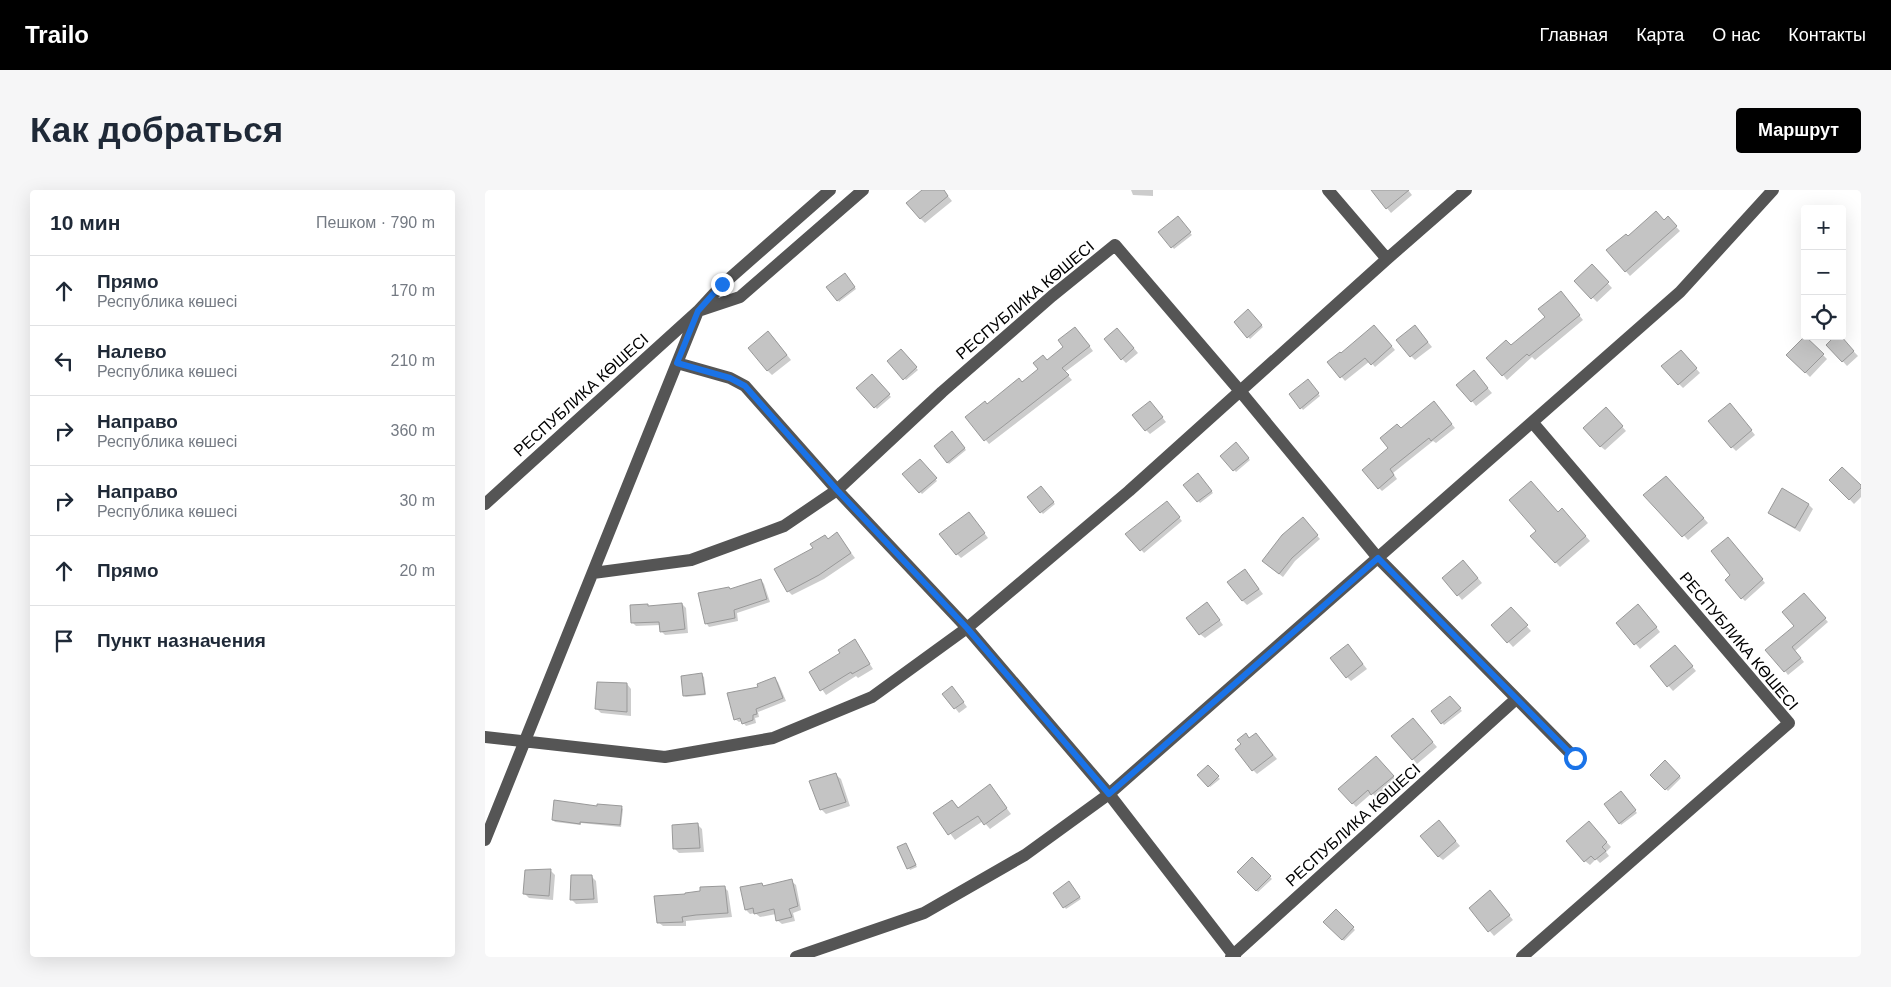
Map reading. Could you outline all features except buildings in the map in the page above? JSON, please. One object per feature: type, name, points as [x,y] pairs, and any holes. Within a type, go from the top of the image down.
[{"type":"street","points":[[485,840],[698,311],[722,284],[830,190]]},
{"type":"street","name":"РЕСПУБЛИКА КӨШЕСІ","points":[[485,504],[698,311],[740,297],[863,190]]},
{"type":"street","points":[[1328,190],[1387,259]]},
{"type":"street","points":[[485,737],[665,757],[773,738],[872,697],[967,628],[1129,491],[1466,190]]},
{"type":"street","points":[[796,957],[924,913],[1025,855],[1109,794],[1680,292],[1773,190]]},
{"type":"street","name":"РЕСПУБЛИКА КӨШЕСІ","points":[[593,573],[691,560],[784,526],[837,490],[942,392],[1052,296],[1115,245],[1240,391],[1378,558],[1575,758]]},
{"type":"street","name":"РЕСПУБЛИКА КӨШЕСІ","points":[[677,363],[730,378],[745,386],[837,490],[967,628],[1109,794],[1233,956],[1516,699]]},
{"type":"street","name":"РЕСПУБЛИКА КӨШЕСІ","points":[[1521,957],[1789,723],[1533,423]]},
{"type":"route","points":[[722,284],[698,311],[677,363],[730,378],[745,386],[837,490],[967,628],[1109,794],[1378,558],[1575,758]]}]
